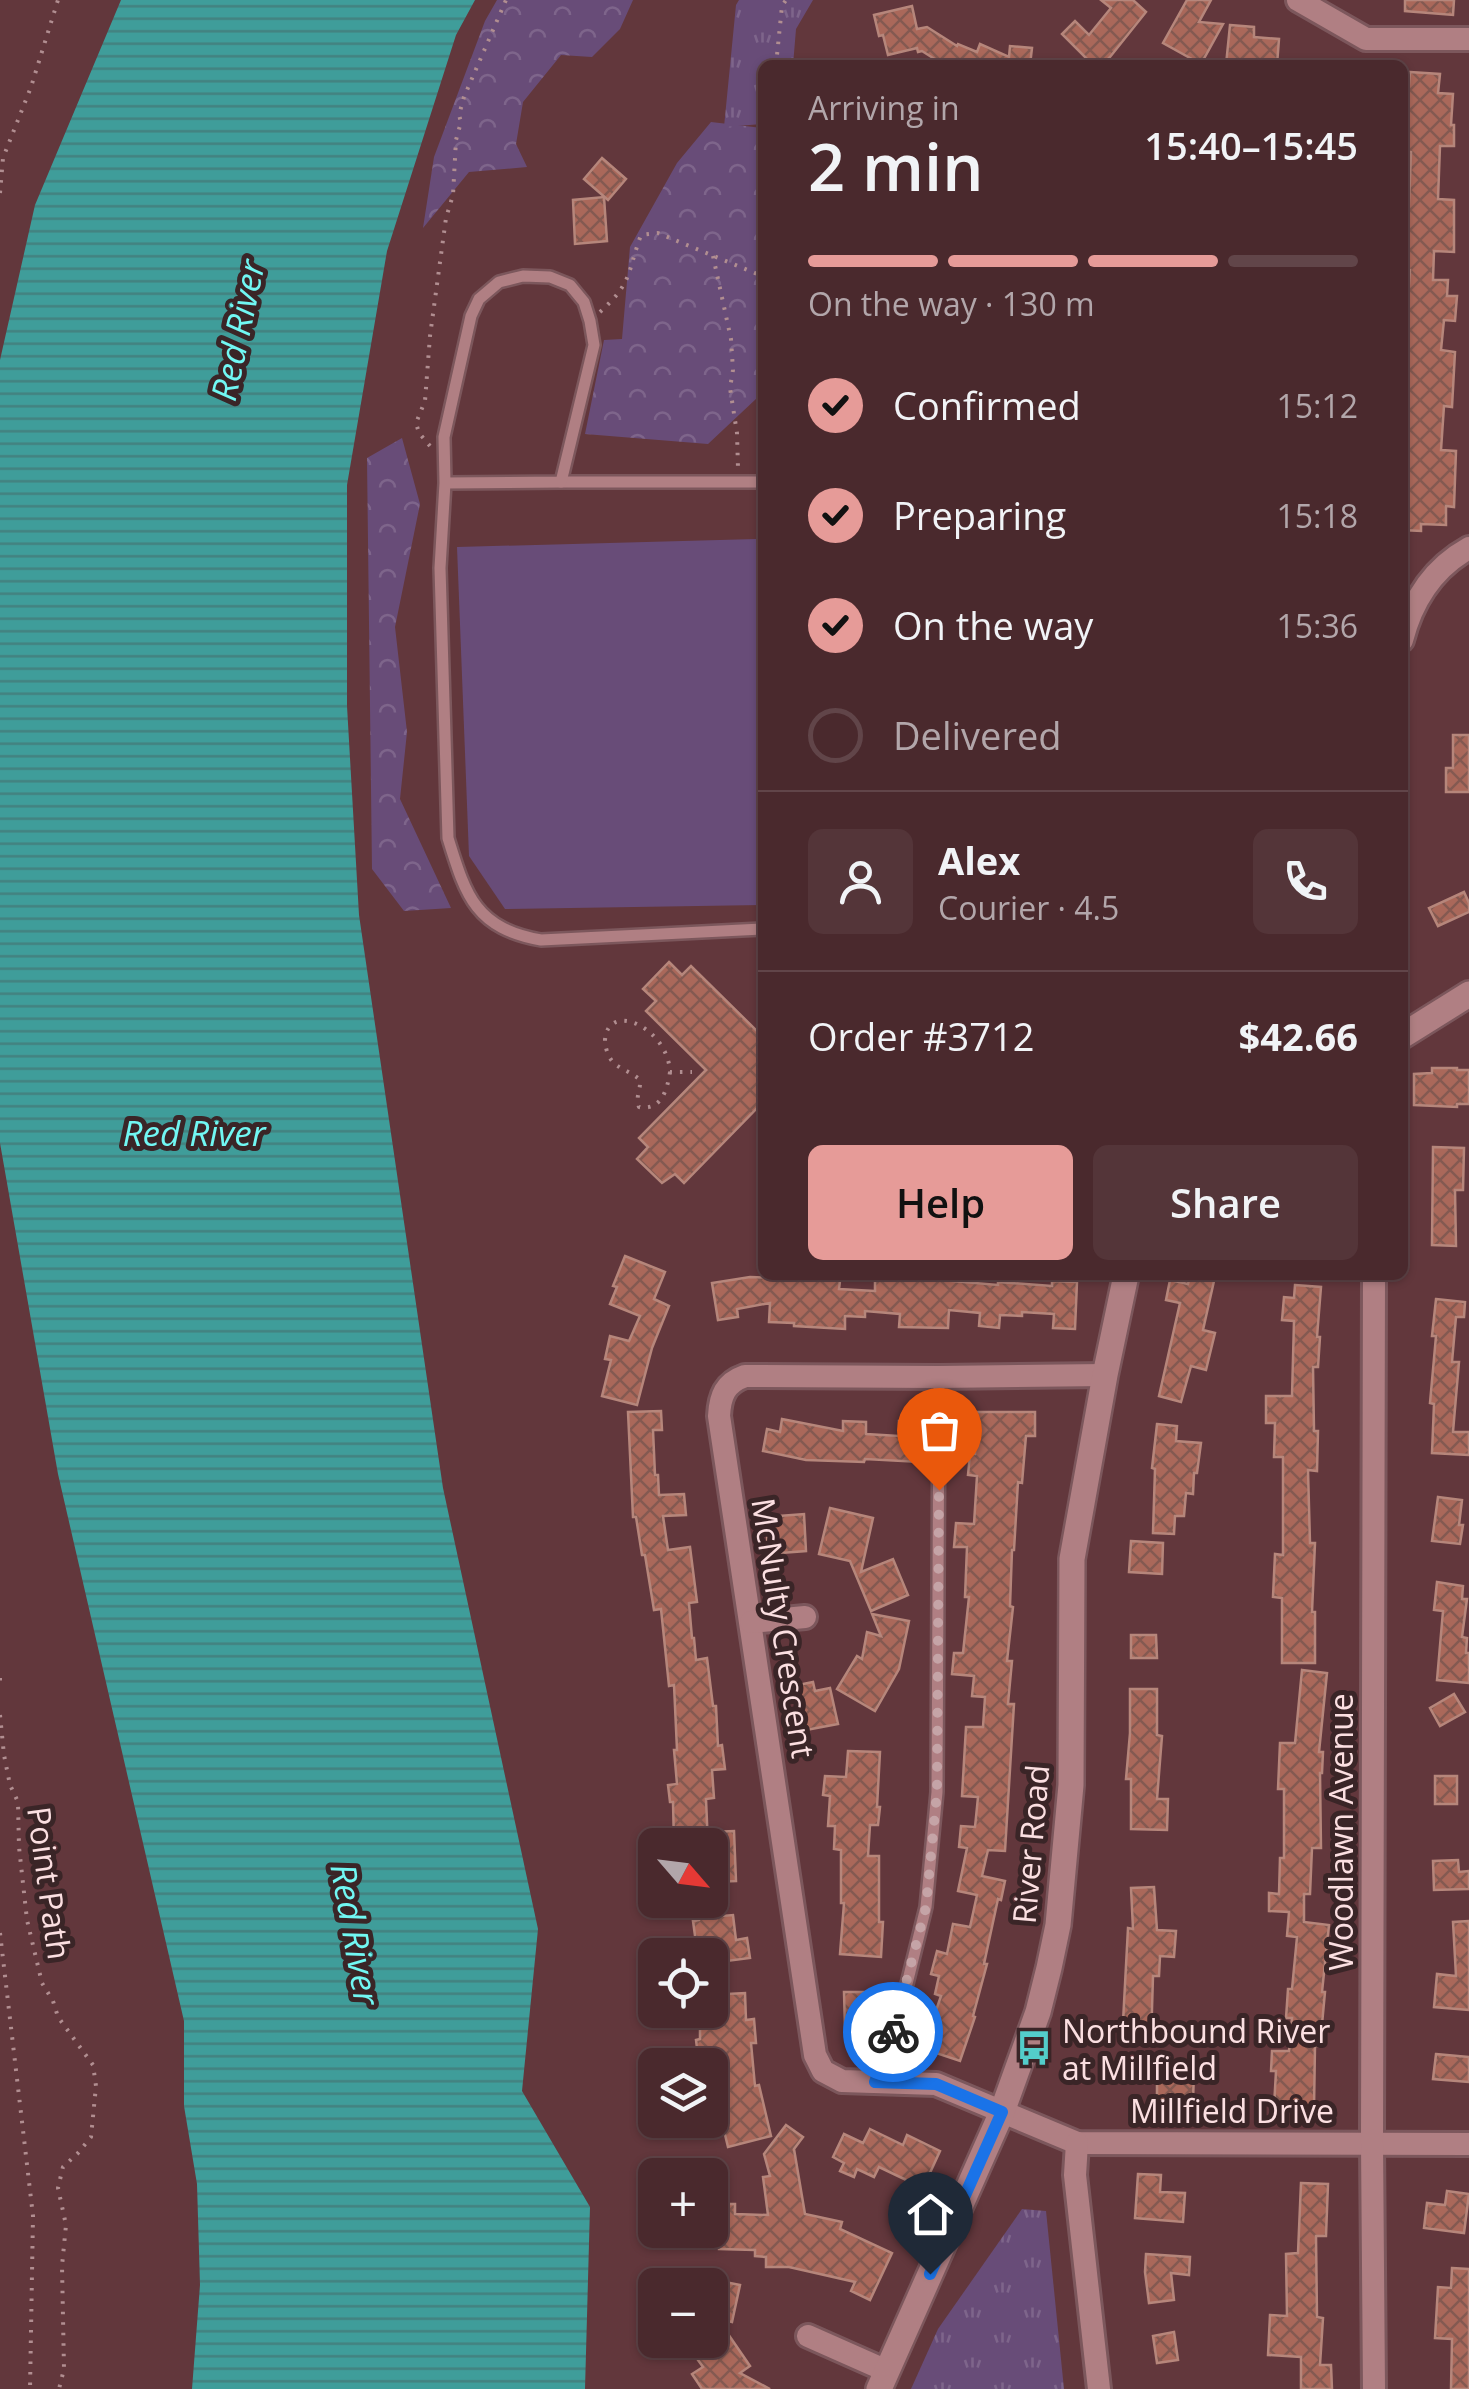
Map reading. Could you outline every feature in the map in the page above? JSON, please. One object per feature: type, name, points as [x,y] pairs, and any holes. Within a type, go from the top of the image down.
[{"type":"street","points":[[1298,0],[1366,40],[1469,40]]},
{"type":"street","points":[[1408,621],[1412,608],[1438,572],[1469,548]]},
{"type":"street","points":[[1408,1032],[1469,994]]},
{"type":"street","name":"River Road","points":[[883,2380],[1002,2112],[1038,2012],[1058,1925],[1071,1785],[1072,1559],[1125,1280]]},
{"type":"street","name":"Woodlawn Avenue","points":[[1374,1280],[1374,2389]]},
{"type":"street","name":"McNulty Crescent","points":[[1002,2112],[936,2084],[842,2081],[822,2072],[814,2054],[719,1416],[720,1401],[725,1388],[745,1376],[1105,1375]]},
{"type":"street","points":[[751,1622],[805,1617]]},
{"type":"street","name":"Millfield Drive","points":[[1002,2112],[1077,2142],[1469,2144]]},
{"type":"street","points":[[1077,2142],[1074,2175],[1099,2389]]},
{"type":"street","points":[[808,2336],[883,2380]]},
{"type":"lane","points":[[561,482],[594,344],[590,320],[584,302],[570,285],[550,277],[524,276],[499,282],[480,299],[472,316],[445,432],[440,568],[447,819],[448,838],[461,878],[489,921],[517,936],[541,940],[758,929]]},
{"type":"lane","points":[[444,483],[758,482]]},
{"type":"lane","points":[[875,2082],[901,2008],[926,1907],[937,1792],[939,1378]]},
{"type":"path","points":[[0,193],[3,158],[58,0]]},
{"type":"path","points":[[444,462],[419,433],[416,423],[425,400],[446,218],[453,195],[459,116],[506,0]]},
{"type":"path","points":[[777,60],[782,6],[786,0]]},
{"type":"path","points":[[590,320],[620,294],[629,278],[641,235],[658,233],[758,274]]},
{"type":"path","points":[[713,256],[731,339],[730,388],[738,434],[738,482]]},
{"type":"path","points":[[621,1020],[631,1022],[654,1034],[666,1050],[670,1072],[660,1102],[652,1108],[638,1107],[640,1080],[614,1063],[606,1046],[612,1024],[621,1020]]},
{"type":"path","points":[[670,1072],[692,1072]]},
{"type":"path","points":[[0,1678],[0,1686]]},
{"type":"path","name":"Point Path","points":[[0,1715],[10,1785],[18,1802],[26,1920],[42,1984],[54,2001],[58,2017],[93,2065],[96,2086],[90,2137],[63,2167],[58,2188],[66,2225],[62,2266],[64,2368],[60,2389]]},
{"type":"path","points":[[0,1933],[33,2216],[30,2389]]},
{"type":"green space","points":[[497,0],[633,0],[620,29],[592,57],[561,55],[523,102],[516,144],[527,167],[469,172],[423,228],[434,157],[485,21]]},
{"type":"green space","points":[[739,0],[813,0],[796,29],[793,60],[758,60],[758,124],[724,127]]},
{"type":"green space","points":[[711,122],[758,128],[757,398],[708,444],[585,434],[604,340],[622,339],[630,247],[677,163]]},
{"type":"green space","points":[[402,438],[420,504],[395,627],[407,732],[400,799],[451,908],[404,911],[372,869],[367,458]]},
{"type":"green space","points":[[756,539],[758,905],[505,909],[469,856],[457,547]]},
{"type":"green space","points":[[1022,2209],[1046,2211],[1064,2389],[911,2389],[938,2329]]},
{"type":"water","name":"Red River","points":[[121,0],[475,0],[456,35],[387,251],[347,485],[347,706],[359,915],[443,1488],[538,1929],[522,2091],[590,2207],[585,2389],[192,2389],[200,2285],[197,2184],[184,2106],[184,2021],[58,1474],[0,1143],[0,360],[35,205]]},
{"type":"building","points":[[1101,0],[1133,0],[1146,12],[1107,60],[1088,60],[1062,34],[1075,21],[1089,35],[1111,8]]},
{"type":"building","points":[[1187,0],[1211,0],[1199,22],[1223,24],[1203,60],[1194,60],[1163,43]]},
{"type":"building","points":[[1405,0],[1454,0],[1453,15],[1405,11]]},
{"type":"building","points":[[912,6],[917,29],[927,27],[957,46],[977,52],[980,44],[1009,57],[1010,46],[1032,48],[1031,60],[936,60],[917,48],[888,55],[874,15]]},
{"type":"building","points":[[1230,25],[1254,27],[1254,37],[1279,39],[1277,60],[1226,60]]},
{"type":"building","points":[[1410,72],[1440,74],[1438,93],[1453,94],[1454,146],[1440,146],[1438,199],[1454,200],[1454,252],[1434,251],[1433,280],[1448,280],[1447,296],[1457,296],[1455,321],[1444,320],[1441,350],[1455,352],[1452,407],[1444,406],[1441,450],[1456,451],[1454,507],[1446,506],[1446,525],[1421,524],[1421,531],[1408,530]]},
{"type":"building","points":[[602,158],[626,179],[608,200],[584,179]]},
{"type":"building","points":[[604,197],[607,241],[575,244],[573,200]]},
{"type":"building","points":[[1453,735],[1469,735],[1469,792],[1446,792],[1446,768],[1453,768]]},
{"type":"building","points":[[1464,892],[1469,912],[1438,926],[1429,908]]},
{"type":"building","points":[[669,962],[682,975],[691,966],[758,1032],[758,1107],[684,1183],[675,1174],[662,1183],[637,1159],[648,1147],[639,1138],[706,1070],[646,1011],[656,1001],[643,989]]},
{"type":"building","points":[[1432,1068],[1469,1070],[1469,1104],[1414,1105],[1414,1074],[1432,1073]]},
{"type":"building","points":[[1433,1147],[1464,1148],[1463,1190],[1455,1190],[1456,1246],[1432,1245]]},
{"type":"building","points":[[625,1256],[665,1272],[654,1299],[669,1306],[652,1348],[637,1405],[602,1396],[611,1360],[605,1359],[610,1336],[629,1341],[640,1316],[610,1304]]},
{"type":"building","points":[[750,1277],[828,1280],[840,1281],[839,1289],[875,1291],[875,1280],[1052,1286],[1052,1281],[1077,1282],[1075,1329],[1053,1328],[1054,1314],[1000,1315],[999,1328],[979,1326],[980,1313],[949,1310],[948,1328],[899,1327],[900,1314],[865,1311],[865,1317],[845,1316],[845,1329],[794,1326],[769,1322],[770,1303],[737,1309],[738,1317],[718,1320],[712,1283]]},
{"type":"building","points":[[1170,1280],[1188,1284],[1189,1280],[1214,1281],[1203,1330],[1215,1333],[1206,1370],[1191,1366],[1181,1402],[1159,1396],[1180,1303],[1166,1300]]},
{"type":"building","points":[[1295,1285],[1321,1287],[1318,1367],[1313,1367],[1317,1471],[1308,1470],[1310,1543],[1315,1543],[1315,1663],[1282,1663],[1282,1598],[1273,1597],[1275,1554],[1283,1555],[1283,1457],[1274,1457],[1275,1423],[1266,1423],[1266,1396],[1292,1396],[1294,1321],[1282,1320],[1284,1297],[1294,1298]]},
{"type":"building","points":[[1436,1299],[1465,1302],[1464,1317],[1456,1317],[1452,1362],[1459,1362],[1453,1432],[1469,1432],[1469,1455],[1432,1453],[1434,1404],[1430,1403]]},
{"type":"building","points":[[661,1411],[662,1430],[653,1430],[659,1495],[684,1494],[686,1515],[663,1516],[668,1550],[690,1547],[697,1602],[689,1603],[692,1638],[696,1660],[707,1658],[718,1746],[722,1745],[725,1769],[712,1770],[714,1798],[706,1799],[707,1828],[674,1828],[668,1785],[677,1784],[674,1685],[669,1686],[661,1609],[654,1610],[645,1555],[633,1517],[628,1412]]},
{"type":"building","points":[[975,1412],[1035,1412],[1035,1436],[1026,1436],[1012,1550],[1013,1607],[1007,1661],[1012,1661],[1008,1704],[1014,1704],[1005,1851],[988,1850],[982,1876],[1005,1881],[975,2017],[960,2061],[915,2046],[922,2026],[930,2028],[941,1996],[935,1994],[939,1976],[931,1974],[937,1951],[947,1954],[953,1924],[970,1927],[977,1895],[958,1891],[967,1848],[959,1847],[961,1826],[975,1827],[978,1797],[962,1796],[966,1727],[983,1727],[985,1697],[972,1696],[974,1676],[952,1674],[954,1653],[963,1653],[969,1597],[965,1597],[967,1547],[954,1547],[956,1523],[974,1524],[977,1476],[968,1475],[970,1454],[975,1454]]},
{"type":"building","points":[[782,1419],[843,1431],[843,1421],[866,1422],[866,1434],[899,1436],[899,1421],[922,1422],[920,1462],[806,1460],[763,1451],[767,1429],[780,1432]]},
{"type":"building","points":[[1157,1424],[1177,1426],[1176,1441],[1201,1443],[1193,1494],[1186,1493],[1184,1516],[1175,1516],[1174,1534],[1153,1533],[1152,1468]]},
{"type":"building","points":[[1438,1497],[1462,1500],[1460,1544],[1432,1541]]},
{"type":"building","points":[[830,1508],[873,1518],[861,1572],[893,1559],[908,1595],[871,1611],[850,1561],[819,1554]]},
{"type":"building","points":[[804,1514],[806,1551],[768,1554],[766,1517]]},
{"type":"building","points":[[1131,1541],[1163,1543],[1162,1574],[1129,1572]]},
{"type":"building","points":[[1437,1582],[1463,1586],[1462,1599],[1467,1599],[1462,1637],[1467,1638],[1469,1683],[1437,1680],[1443,1611],[1434,1610]]},
{"type":"building","points":[[872,1614],[909,1621],[899,1669],[875,1711],[837,1689],[857,1656],[862,1659],[867,1632],[881,1636]]},
{"type":"building","points":[[1131,1635],[1156,1635],[1157,1658],[1131,1658]]},
{"type":"building","points":[[1302,1670],[1327,1673],[1319,1752],[1323,1752],[1321,1848],[1312,1848],[1310,1894],[1304,1894],[1304,1922],[1329,1925],[1320,2046],[1315,2046],[1314,2109],[1274,2107],[1276,2071],[1271,2071],[1272,2051],[1289,2051],[1292,2018],[1286,2018],[1297,1937],[1287,1936],[1289,1912],[1269,1911],[1269,1893],[1279,1894],[1280,1858],[1284,1858],[1284,1789],[1278,1789],[1280,1743],[1295,1743]]},
{"type":"building","points":[[813,1682],[815,1691],[830,1688],[838,1724],[806,1730],[804,1721],[800,1721],[793,1686]]},
{"type":"building","points":[[1130,1689],[1157,1689],[1157,1735],[1162,1736],[1157,1799],[1168,1799],[1167,1830],[1131,1829],[1131,1779],[1126,1779]]},
{"type":"building","points":[[1454,1694],[1465,1712],[1440,1726],[1430,1708]]},
{"type":"building","points":[[848,1751],[880,1752],[878,1825],[870,1825],[868,1856],[879,1856],[881,1957],[840,1954],[844,1903],[841,1850],[834,1849],[835,1826],[828,1826],[830,1796],[823,1795],[825,1776],[846,1777]]},
{"type":"building","points":[[1435,1776],[1457,1776],[1457,1804],[1435,1804]]},
{"type":"building","points":[[728,1831],[734,1831],[736,1881],[728,1881]]},
{"type":"building","points":[[1458,1860],[1459,1872],[1469,1871],[1469,1889],[1434,1890],[1433,1861]]},
{"type":"building","points":[[1154,1887],[1157,1930],[1176,1931],[1174,1957],[1160,1956],[1159,1976],[1153,1976],[1151,2042],[1122,2041],[1128,1928],[1133,1929],[1131,1888]]},
{"type":"building","points":[[733,1915],[736,1940],[747,1938],[750,1958],[728,1961],[728,1938],[695,1938],[693,1921]]},
{"type":"building","points":[[1469,1921],[1469,2010],[1434,2007],[1437,1974],[1456,1976],[1453,1922]]},
{"type":"building","points":[[844,1992],[881,1992],[882,2029],[845,2030]]},
{"type":"building","points":[[745,1993],[746,2020],[754,2019],[756,2043],[751,2043],[755,2086],[759,2085],[771,2136],[728,2147],[728,2048],[697,2048],[696,2040],[700,2039],[700,2028],[728,2028],[728,1994]]},
{"type":"building","points":[[1436,2054],[1469,2057],[1469,2082],[1433,2079]]},
{"type":"building","points":[[1157,2071],[1194,2072],[1193,2101],[1157,2100]]},
{"type":"building","points":[[786,2125],[803,2137],[794,2149],[805,2214],[842,2222],[840,2229],[892,2253],[870,2300],[851,2291],[855,2282],[789,2267],[766,2267],[766,2257],[755,2256],[755,2250],[719,2249],[728,2248],[728,2204],[735,2204],[735,2214],[768,2215],[763,2177],[770,2176],[764,2154]]},
{"type":"building","points":[[870,2129],[903,2145],[907,2135],[940,2151],[923,2188],[879,2167],[874,2177],[857,2169],[854,2177],[840,2171],[844,2163],[833,2157],[844,2134],[863,2143]]},
{"type":"building","points":[[1138,2174],[1161,2175],[1160,2192],[1185,2193],[1183,2222],[1135,2218]]},
{"type":"building","points":[[1301,2183],[1328,2184],[1326,2236],[1316,2236],[1317,2317],[1323,2318],[1320,2365],[1331,2365],[1332,2389],[1301,2389],[1301,2357],[1268,2355],[1270,2315],[1287,2316],[1286,2254],[1298,2253]]},
{"type":"building","points":[[1447,2191],[1469,2194],[1464,2233],[1424,2228],[1427,2203],[1445,2205]]},
{"type":"building","points":[[1146,2254],[1190,2257],[1189,2275],[1171,2273],[1174,2300],[1149,2303]]},
{"type":"building","points":[[1452,2268],[1469,2269],[1469,2389],[1451,2389],[1452,2339],[1435,2338],[1438,2287],[1451,2288]]},
{"type":"building","points":[[728,2283],[740,2285],[732,2322],[728,2321]]},
{"type":"building","points":[[1174,2332],[1178,2360],[1157,2363],[1153,2336]]},
{"type":"building","points":[[728,2334],[750,2366],[740,2373],[770,2389],[702,2389],[692,2374],[703,2367],[697,2358],[728,2358]]},
{"type":"way so far","points":[[893,2032],[926,1907],[937,1792],[939,1490]]},
{"type":"place","name":"Northbound River at Millfield","points":[[1034,2048]]},
{"type":"route","points":[[893,2032],[875,2082],[936,2084],[1002,2112],[930,2274]]}]
